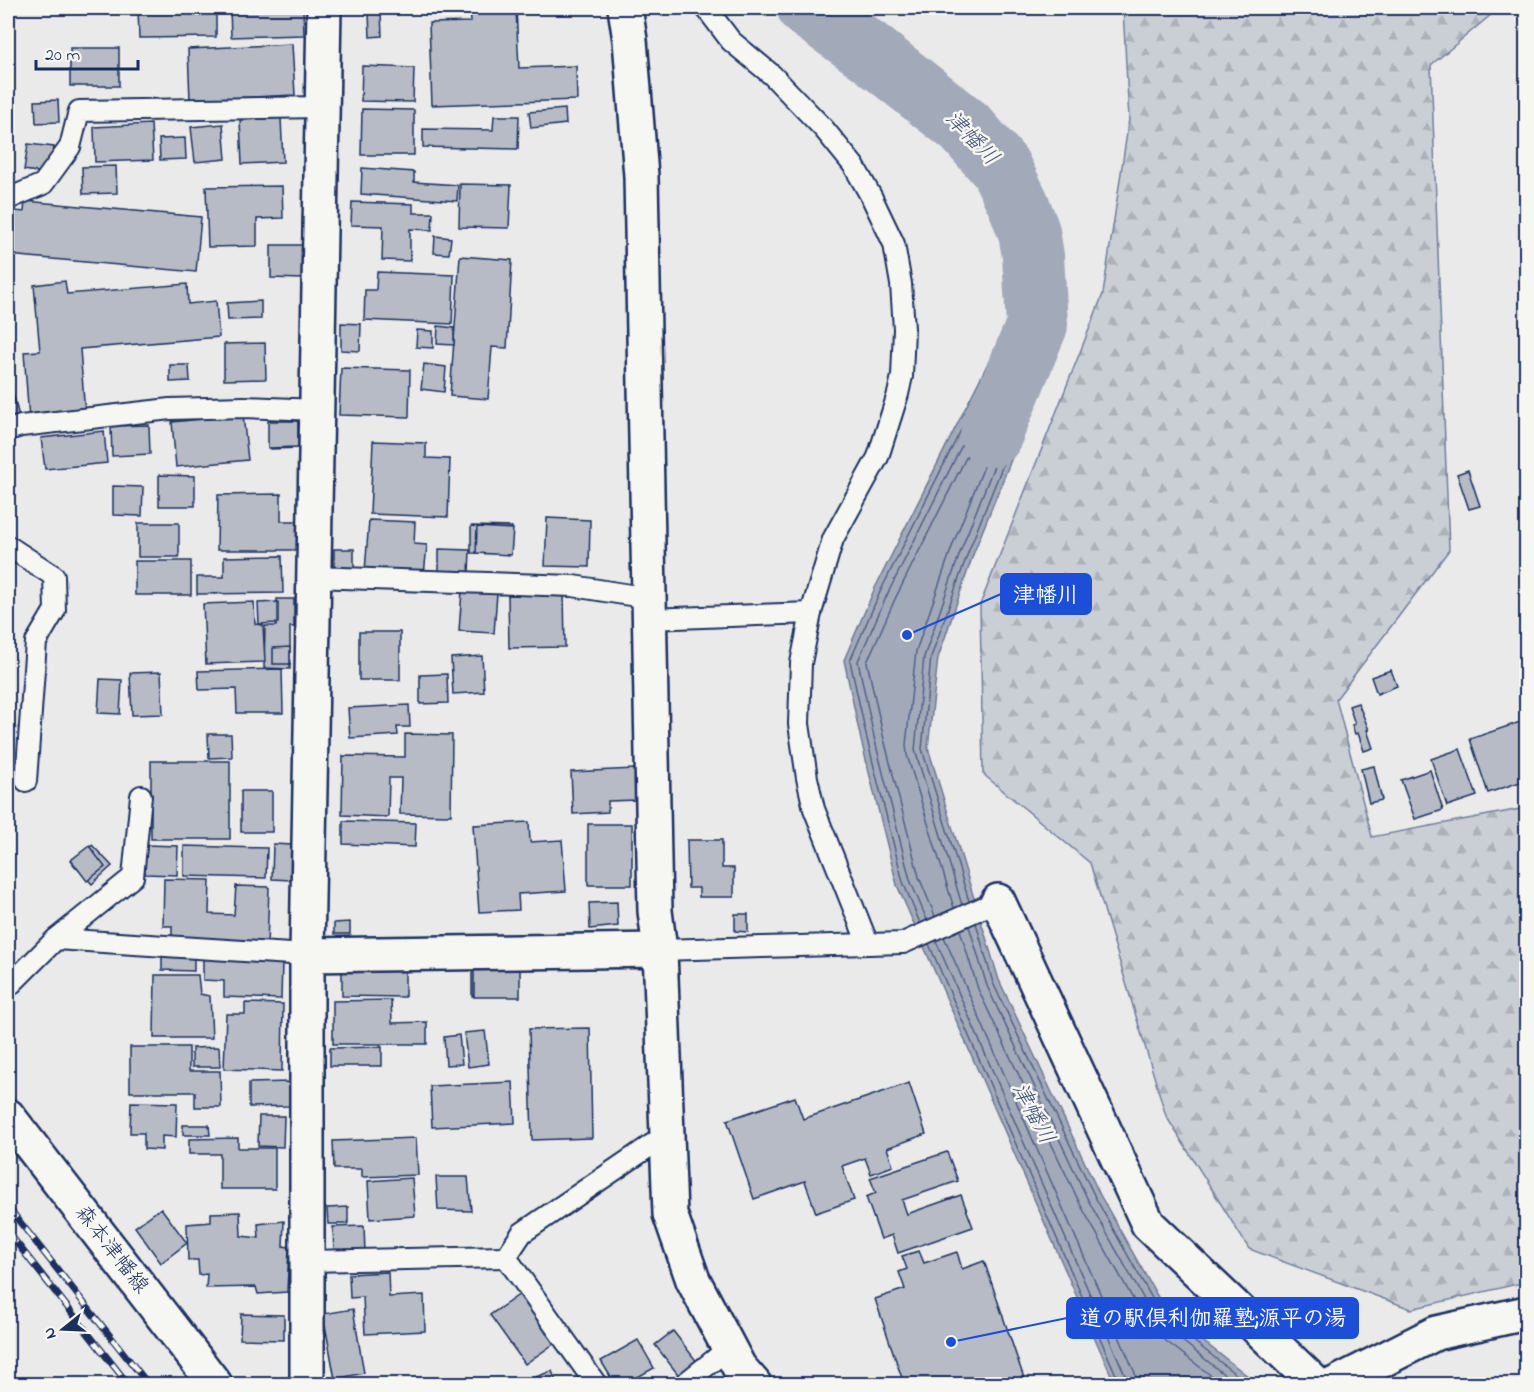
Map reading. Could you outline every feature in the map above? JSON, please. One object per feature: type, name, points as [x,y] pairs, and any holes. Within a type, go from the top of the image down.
[{"type":"street","points":[[307,1384],[307,954],[324,8]]},
{"type":"street","points":[[625,8],[630,40],[641,176],[655,912],[660,950],[670,1214],[693,1280],[739,1367],[754,1384]]},
{"type":"street","points":[[998,901],[1148,1224],[1316,1384]]},
{"type":"street","points":[[307,954],[660,950]]},
{"type":"street","name":"森本津幡線","points":[[8,1116],[215,1384]]},
{"type":"street","points":[[1335,1384],[1436,1334],[1527,1313]]},
{"type":"lane","points":[[706,8],[731,41],[772,75],[824,129],[854,166],[894,244],[901,284],[904,329],[902,376],[898,394],[878,457],[833,539],[811,613],[801,663],[799,724],[814,809],[868,944]]},
{"type":"lane","points":[[8,199],[43,184],[70,147],[79,111],[322,107]]},
{"type":"lane","points":[[8,430],[21,426],[170,410],[244,407],[317,410]]},
{"type":"lane","points":[[8,546],[54,576],[55,610],[36,642],[26,781]]},
{"type":"lane","points":[[314,577],[573,586],[649,609],[811,613]]},
{"type":"lane","points":[[8,987],[56,939],[133,877],[141,796]]},
{"type":"lane","points":[[660,950],[903,943],[998,901]]},
{"type":"lane","points":[[56,939],[307,954]]},
{"type":"lane","points":[[506,1257],[522,1233],[666,1135]]},
{"type":"lane","points":[[307,1261],[506,1257]]},
{"type":"lane","points":[[506,1257],[596,1384]]},
{"type":"lane","points":[[684,1384],[729,1348]]},
{"type":"green space","points":[[1123,8],[1499,8],[1431,65],[1449,550],[1336,699],[1372,837],[1526,808],[1526,1282],[1411,1309],[1249,1249],[1166,1116],[1090,863],[983,774],[980,605],[1103,294],[1129,119]]},
{"type":"water","points":[[998,343],[1046,373],[974,552],[938,658],[928,748],[999,980],[1100,1195],[1167,1313],[1258,1384],[1115,1384],[897,885],[844,660],[874,590]]},
{"type":"building","points":[[138,8],[216,8],[216,37],[139,38]]},
{"type":"building","points":[[230,8],[303,8],[304,35],[231,37]]},
{"type":"building","points":[[470,8],[516,8],[519,68],[576,66],[577,100],[432,105],[429,23],[471,22]]},
{"type":"building","points":[[369,12],[381,12],[382,36],[370,37]]},
{"type":"building","points":[[292,44],[295,95],[190,100],[188,49]]},
{"type":"building","points":[[70,48],[119,48],[119,86],[70,86]]},
{"type":"building","points":[[362,66],[414,68],[413,102],[361,101]]},
{"type":"building","points":[[58,100],[59,122],[36,123],[35,101]]},
{"type":"building","points":[[362,109],[414,110],[414,155],[361,155]]},
{"type":"building","points":[[565,109],[566,124],[531,128],[529,112]]},
{"type":"building","points":[[494,116],[519,116],[518,149],[423,147],[423,129],[493,130]]},
{"type":"building","points":[[281,118],[283,162],[242,164],[240,120]]},
{"type":"building","points":[[151,124],[153,160],[95,162],[94,127]]},
{"type":"building","points":[[223,124],[226,159],[195,162],[191,127]]},
{"type":"building","points":[[185,138],[186,159],[160,160],[159,139]]},
{"type":"building","points":[[28,144],[54,147],[50,174],[24,170]]},
{"type":"building","points":[[116,166],[117,193],[83,194],[82,167]]},
{"type":"building","points":[[362,168],[414,172],[414,182],[458,185],[457,201],[361,194]]},
{"type":"building","points":[[460,184],[511,185],[509,228],[459,227]]},
{"type":"building","points":[[282,186],[283,218],[257,219],[257,246],[208,247],[206,187]]},
{"type":"building","points":[[25,201],[201,217],[196,272],[8,255],[8,210],[24,212]]},
{"type":"building","points":[[352,202],[413,204],[413,213],[433,213],[432,230],[410,229],[410,261],[382,260],[383,226],[351,225]]},
{"type":"building","points":[[435,236],[451,238],[449,254],[434,253]]},
{"type":"building","points":[[271,245],[304,245],[303,279],[271,278]]},
{"type":"building","points":[[460,256],[512,260],[507,348],[492,347],[488,399],[450,396]]},
{"type":"building","points":[[377,272],[454,275],[452,324],[364,320],[365,290],[376,290]]},
{"type":"building","points":[[65,281],[67,294],[187,284],[188,304],[216,301],[219,337],[80,349],[85,414],[29,419],[24,352],[40,351],[34,285]]},
{"type":"building","points":[[261,301],[261,319],[228,320],[227,303]]},
{"type":"building","points":[[341,323],[361,324],[360,351],[341,350]]},
{"type":"building","points":[[438,326],[454,328],[454,345],[437,344]]},
{"type":"building","points":[[417,330],[433,331],[433,348],[416,347]]},
{"type":"building","points":[[265,343],[266,379],[224,380],[224,344]]},
{"type":"building","points":[[424,364],[446,367],[444,392],[421,389]]},
{"type":"building","points":[[170,365],[189,365],[190,381],[170,382]]},
{"type":"building","points":[[341,368],[410,370],[409,417],[339,415]]},
{"type":"building","points":[[8,372],[19,417],[8,419]]},
{"type":"building","points":[[243,415],[248,460],[176,467],[172,422]]},
{"type":"building","points":[[300,418],[301,448],[271,449],[270,419]]},
{"type":"building","points":[[268,421],[298,421],[298,447],[268,448]]},
{"type":"building","points":[[149,425],[150,454],[112,456],[111,426]]},
{"type":"building","points":[[104,431],[107,463],[45,469],[41,438]]},
{"type":"building","points":[[373,441],[426,443],[426,458],[450,459],[448,517],[370,514]]},
{"type":"building","points":[[1468,470],[1480,506],[1469,509],[1457,474]]},
{"type":"building","points":[[159,475],[195,476],[195,506],[159,506]]},
{"type":"building","points":[[113,486],[143,487],[142,516],[113,515]]},
{"type":"building","points":[[281,494],[281,521],[297,521],[297,550],[217,550],[218,495]]},
{"type":"building","points":[[547,518],[590,520],[589,567],[545,566]]},
{"type":"building","points":[[369,520],[415,522],[414,544],[427,545],[424,575],[365,571]]},
{"type":"building","points":[[138,523],[179,523],[179,557],[138,557]]},
{"type":"building","points":[[471,526],[512,527],[511,554],[471,553]]},
{"type":"building","points":[[477,527],[513,529],[511,555],[476,553]]},
{"type":"building","points":[[334,549],[354,549],[354,574],[334,573]]},
{"type":"building","points":[[439,549],[470,550],[469,574],[439,573]]},
{"type":"building","points":[[282,556],[283,593],[197,594],[197,577],[224,577],[224,557]]},
{"type":"building","points":[[135,561],[191,561],[191,595],[135,595]]},
{"type":"building","points":[[462,591],[497,593],[494,633],[459,631]]},
{"type":"building","points":[[564,594],[565,647],[509,648],[508,595]]},
{"type":"building","points":[[277,599],[294,599],[294,627],[290,627],[290,669],[264,668],[265,626],[276,626]]},
{"type":"building","points":[[254,602],[255,624],[263,625],[265,662],[206,664],[203,604]]},
{"type":"building","points":[[278,602],[278,623],[259,624],[258,603]]},
{"type":"building","points":[[359,632],[400,632],[400,680],[359,680]]},
{"type":"building","points":[[290,647],[290,664],[273,664],[273,648]]},
{"type":"building","points":[[482,656],[484,692],[453,694],[451,658]]},
{"type":"building","points":[[282,669],[283,713],[237,713],[236,689],[199,690],[198,671]]},
{"type":"building","points":[[1391,670],[1397,686],[1377,694],[1371,677]]},
{"type":"building","points":[[161,672],[163,714],[132,715],[130,673]]},
{"type":"building","points":[[447,674],[448,703],[420,704],[420,675]]},
{"type":"building","points":[[100,679],[122,680],[120,714],[98,713]]},
{"type":"building","points":[[1358,703],[1369,730],[1367,730],[1373,748],[1364,751],[1358,733],[1355,734],[1352,725],[1355,724],[1349,706]]},
{"type":"building","points":[[409,705],[410,727],[397,727],[398,735],[350,738],[348,708]]},
{"type":"building","points":[[1526,720],[1526,780],[1488,793],[1470,739]]},
{"type":"building","points":[[208,734],[231,734],[232,757],[209,758]]},
{"type":"building","points":[[405,734],[452,735],[451,815],[400,814],[401,778],[389,778],[388,817],[342,815],[343,756],[405,757]]},
{"type":"building","points":[[1460,749],[1477,796],[1447,806],[1431,759]]},
{"type":"building","points":[[151,761],[230,761],[230,839],[151,839]]},
{"type":"building","points":[[1374,766],[1382,800],[1369,803],[1361,769]]},
{"type":"building","points":[[635,769],[637,800],[608,801],[608,812],[573,814],[571,772]]},
{"type":"building","points":[[1430,770],[1443,810],[1415,819],[1401,780]]},
{"type":"building","points":[[241,791],[272,791],[272,832],[241,832]]},
{"type":"building","points":[[343,821],[416,823],[415,847],[343,844]]},
{"type":"building","points":[[529,822],[530,842],[562,840],[566,891],[518,894],[519,910],[479,912],[473,825]]},
{"type":"building","points":[[588,824],[632,824],[632,885],[588,885]]},
{"type":"building","points":[[687,840],[722,840],[722,868],[734,868],[734,897],[699,897],[699,888],[688,888]]},
{"type":"building","points":[[273,844],[292,845],[291,880],[272,879]]},
{"type":"building","points":[[92,845],[112,866],[92,884],[73,864]]},
{"type":"building","points":[[145,845],[178,846],[177,875],[145,874]]},
{"type":"building","points":[[89,846],[105,867],[87,881],[71,860]]},
{"type":"building","points":[[184,846],[267,848],[266,878],[184,876]]},
{"type":"building","points":[[164,879],[210,880],[209,914],[234,915],[236,886],[269,887],[267,947],[172,943],[172,926],[163,926]]},
{"type":"building","points":[[617,902],[618,926],[590,929],[589,903]]},
{"type":"building","points":[[735,914],[748,914],[748,932],[735,931]]},
{"type":"building","points":[[350,922],[350,934],[334,934],[334,923]]},
{"type":"building","points":[[162,955],[194,956],[194,971],[162,970]]},
{"type":"building","points":[[203,958],[282,961],[281,999],[224,997],[224,981],[203,980]]},
{"type":"building","points":[[342,962],[405,962],[405,997],[342,996]]},
{"type":"building","points":[[472,963],[519,963],[519,996],[472,996]]},
{"type":"building","points":[[474,963],[520,963],[520,997],[474,997]]},
{"type":"building","points":[[155,975],[198,975],[200,994],[210,996],[212,1038],[154,1038]]},
{"type":"building","points":[[391,1000],[392,1023],[427,1022],[427,1044],[333,1044],[333,1001]]},
{"type":"building","points":[[245,1003],[283,1004],[282,1071],[224,1069],[226,1014],[245,1014]]},
{"type":"building","points":[[590,1028],[592,1138],[532,1140],[529,1029]]},
{"type":"building","points":[[485,1031],[489,1064],[468,1067],[464,1033]]},
{"type":"building","points":[[459,1035],[462,1064],[446,1065],[444,1037]]},
{"type":"building","points":[[130,1047],[189,1047],[189,1071],[220,1071],[221,1107],[195,1107],[195,1092],[130,1092]]},
{"type":"building","points":[[219,1047],[220,1067],[192,1067],[192,1048]]},
{"type":"building","points":[[382,1047],[382,1066],[330,1066],[330,1048]]},
{"type":"building","points":[[290,1082],[289,1106],[249,1107],[249,1083]]},
{"type":"building","points":[[513,1082],[515,1123],[432,1127],[430,1086]]},
{"type":"building","points":[[909,1083],[926,1134],[887,1148],[893,1166],[871,1174],[865,1158],[842,1166],[854,1200],[816,1213],[805,1181],[754,1199],[727,1120],[795,1097],[803,1119]]},
{"type":"building","points":[[131,1102],[177,1103],[176,1137],[162,1136],[162,1150],[144,1149],[144,1133],[130,1133]]},
{"type":"building","points":[[259,1116],[284,1116],[283,1147],[258,1146]]},
{"type":"building","points":[[183,1125],[209,1125],[210,1135],[183,1135]]},
{"type":"building","points":[[238,1138],[238,1148],[275,1148],[275,1189],[220,1189],[220,1154],[189,1154],[189,1139]]},
{"type":"building","points":[[416,1138],[418,1175],[362,1177],[362,1169],[334,1169],[333,1141]]},
{"type":"building","points":[[947,1152],[958,1181],[902,1200],[907,1214],[961,1195],[973,1227],[898,1253],[892,1235],[881,1239],[866,1197],[876,1193],[870,1178]]},
{"type":"building","points":[[436,1177],[468,1177],[471,1211],[438,1210]]},
{"type":"building","points":[[412,1178],[415,1216],[370,1219],[368,1181]]},
{"type":"building","points":[[348,1207],[348,1224],[328,1224],[327,1208]]},
{"type":"building","points":[[161,1208],[187,1243],[161,1263],[135,1227]]},
{"type":"building","points":[[240,1212],[241,1236],[259,1238],[258,1224],[284,1221],[283,1246],[289,1247],[287,1292],[258,1294],[256,1287],[206,1288],[207,1274],[199,1275],[198,1260],[188,1260],[187,1224],[211,1222],[211,1213]]},
{"type":"building","points":[[364,1226],[365,1253],[334,1255],[333,1227]]},
{"type":"building","points":[[919,1251],[924,1263],[957,1252],[962,1269],[984,1261],[1026,1384],[904,1384],[875,1299],[905,1289],[899,1272],[907,1269],[902,1256]]},
{"type":"building","points":[[388,1272],[389,1297],[424,1295],[425,1331],[365,1334],[363,1297],[350,1298],[349,1274]]},
{"type":"building","points":[[520,1294],[555,1343],[525,1364],[490,1315]]},
{"type":"building","points":[[353,1309],[364,1373],[335,1379],[323,1314]]},
{"type":"building","points":[[241,1314],[284,1315],[284,1340],[240,1339]]},
{"type":"building","points":[[673,1331],[698,1363],[680,1377],[655,1345]]},
{"type":"building","points":[[638,1340],[654,1368],[625,1384],[615,1384],[601,1361]]},
{"type":"building","points":[[552,1371],[557,1384],[517,1384]]},
{"type":"waterway","name":"津幡川","points":[[808,8],[870,52],[965,127],[1000,167],[1018,203],[1029,232],[1033,256],[1037,325],[991,436]]},
{"type":"railway","points":[[8,1207],[148,1384]]},
{"type":"railway","points":[[8,1232],[128,1384]]},
{"type":"place","name":"津幡川","points":[[907,635]]},
{"type":"place","name":"道の駅倶利伽羅塾;源平の湯","points":[[951,1342]]}]
